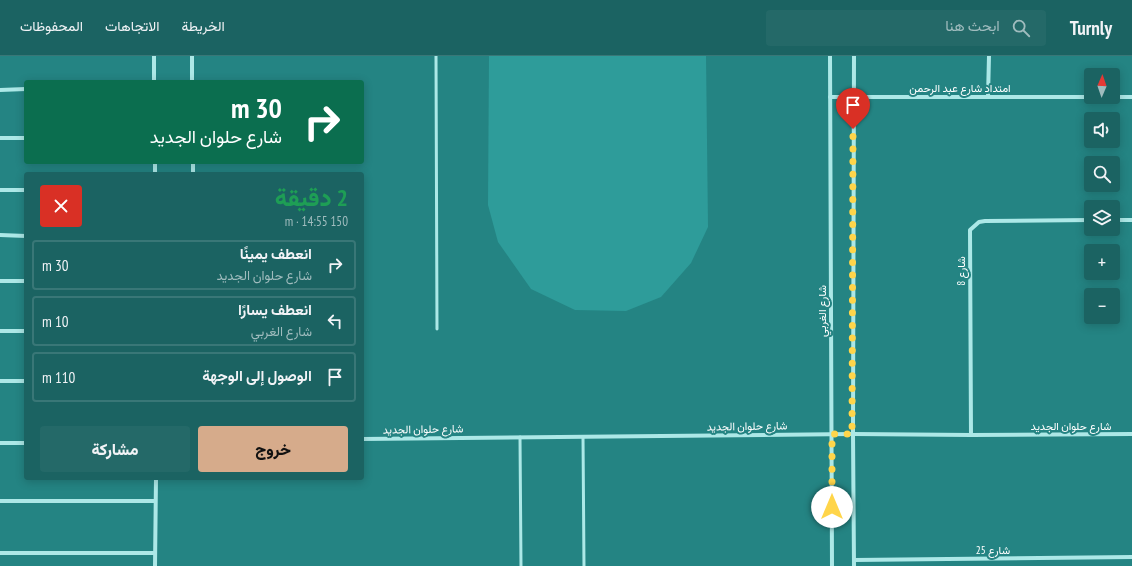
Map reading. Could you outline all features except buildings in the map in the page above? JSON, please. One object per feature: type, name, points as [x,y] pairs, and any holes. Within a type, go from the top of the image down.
[{"type":"street","points":[[154,56],[154,80]]},
{"type":"street","points":[[192,56],[192,80]]},
{"type":"street","name":"شارع الغربي","points":[[830,56],[832,566]]},
{"type":"street","points":[[854,56],[852,434],[854,566]]},
{"type":"street","points":[[988,97],[989,56]]},
{"type":"street","points":[[0,90],[24,89]]},
{"type":"street","name":"امتداد شارع عبد الرحمن","points":[[830,97],[1084,97]]},
{"type":"street","points":[[1120,97],[1132,97]]},
{"type":"street","points":[[0,138],[24,138]]},
{"type":"street","points":[[0,190],[24,190]]},
{"type":"street","name":"شارع 8","points":[[971,435],[970,230],[979,222],[985,221],[1084,220]]},
{"type":"street","points":[[1120,220],[1132,220]]},
{"type":"street","points":[[0,235],[24,236]]},
{"type":"street","points":[[0,281],[24,281]]},
{"type":"street","points":[[0,331],[24,331]]},
{"type":"street","points":[[0,382],[24,381]]},
{"type":"street","name":"شارع حلوان الجديد","points":[[364,439],[832,434],[1132,434]]},
{"type":"street","points":[[0,443],[24,442]]},
{"type":"street","points":[[155,566],[156,480]]},
{"type":"street","points":[[0,501],[155,501]]},
{"type":"street","points":[[0,553],[155,553]]},
{"type":"street","name":"شارع 25","points":[[854,560],[1132,557]]},
{"type":"lane","points":[[436,56],[437,328]]},
{"type":"lane","points":[[520,437],[521,566]]},
{"type":"lane","points":[[583,437],[584,566]]},
{"type":"shaded area","points":[[489,56],[706,56],[708,227],[691,263],[661,297],[626,311],[575,310],[531,289],[498,242],[488,205]]},
{"type":"route","points":[[832,507],[832,434],[852,434],[853,129]]}]
